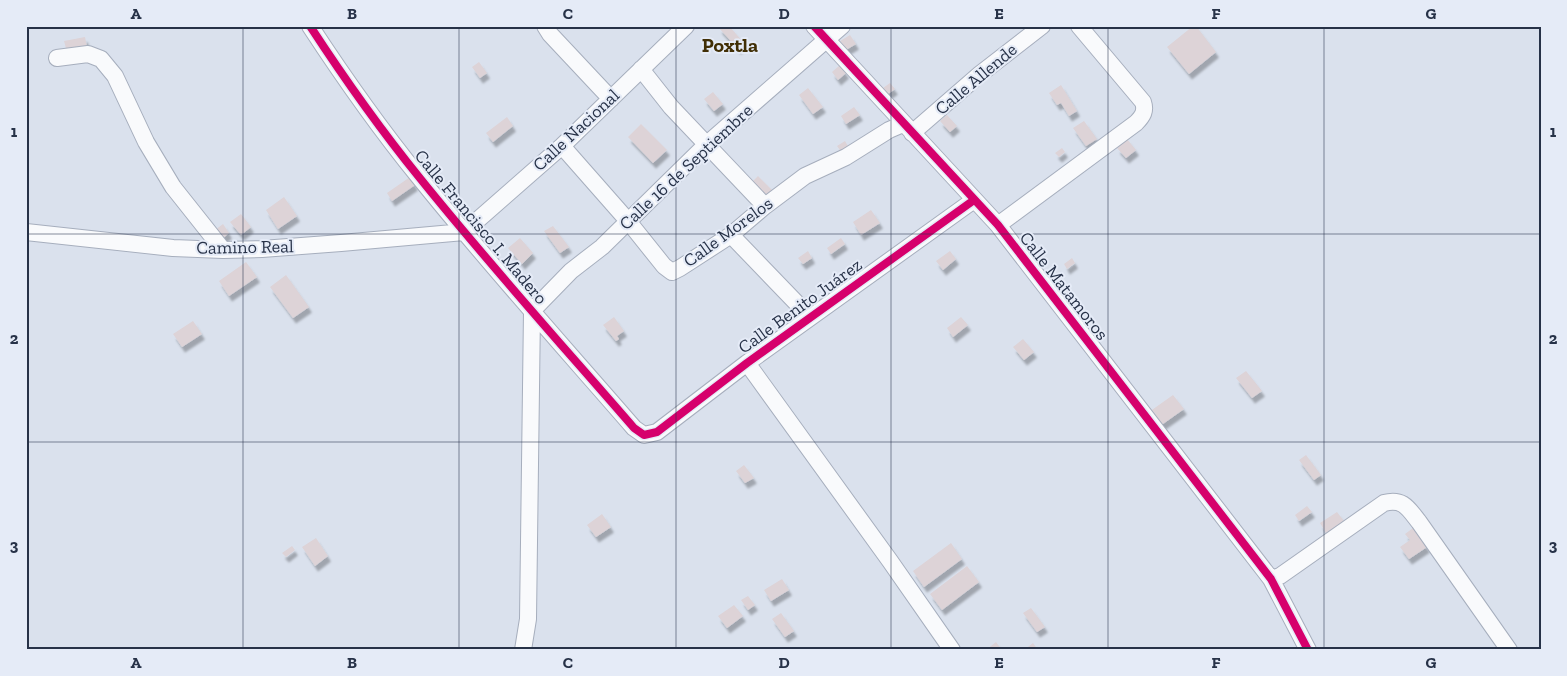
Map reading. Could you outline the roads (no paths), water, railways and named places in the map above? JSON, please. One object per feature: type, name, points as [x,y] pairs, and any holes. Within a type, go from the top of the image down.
[{"type":"street","name":"Calle Francisco I. Madero","points":[[310,26],[359,99],[418,176],[464,232],[634,428],[644,435]]},
{"type":"street","points":[[545,26],[550,34],[611,99]]},
{"type":"street","name":"Calle Nacional","points":[[464,232],[562,146],[686,26]]},
{"type":"street","name":"Calle Matamoros","points":[[814,26],[907,129],[998,225],[1271,580],[1308,650]]},
{"type":"street","name":"Calle 16 de Septiembre","points":[[532,310],[571,271],[602,247],[707,144],[842,26]]},
{"type":"street","name":"Calle Allende","points":[[907,129],[1042,26]]},
{"type":"street","points":[[998,225],[1136,123],[1143,114],[1145,107],[1143,102],[1079,26]]},
{"type":"street","points":[[57,58],[88,54],[102,59],[115,76],[146,142],[173,187],[223,250]]},
{"type":"street","points":[[641,69],[672,107],[765,206]]},
{"type":"street","name":"Calle Morelos","points":[[562,146],[628,221],[664,266],[672,272],[731,235],[804,176],[846,157],[889,130],[907,129]]},
{"type":"street","name":"Calle Benito Juárez","points":[[644,435],[657,432],[747,363],[974,200]]},
{"type":"street","name":"Camino Real","points":[[26,232],[173,248],[223,250],[331,244],[464,232]]},
{"type":"street","points":[[731,235],[810,317]]},
{"type":"street","points":[[524,650],[528,619],[532,310]]},
{"type":"street","points":[[747,363],[952,650]]},
{"type":"street","points":[[1271,580],[1280,576],[1384,503],[1393,500],[1406,505],[1509,650]]},
{"type":"district","name":"Poxtla","points":[[730,45]]}]
